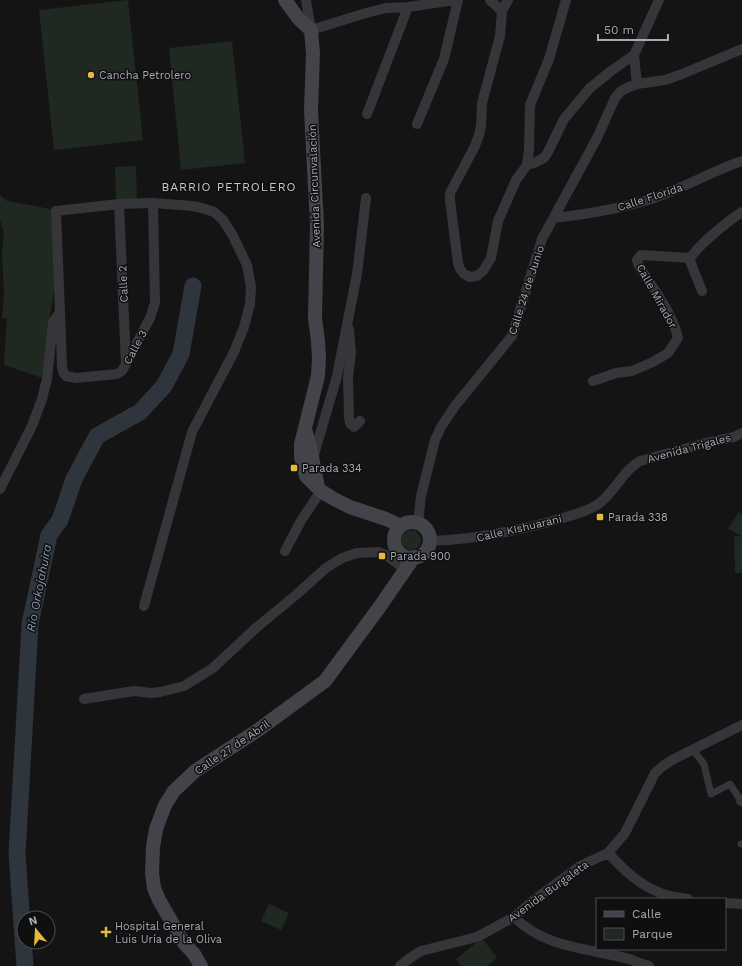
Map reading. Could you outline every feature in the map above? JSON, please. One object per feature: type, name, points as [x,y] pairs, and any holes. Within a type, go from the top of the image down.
[{"type":"main road","points":[[285,0],[298,18],[311,30]]},
{"type":"main road","name":"Avenida Circunvalación","points":[[311,30],[313,53],[311,111],[317,225],[315,318],[319,358],[318,376],[305,429],[308,461],[319,489]]},
{"type":"main road","points":[[319,489],[350,507],[386,519],[400,526]]},
{"type":"main road","points":[[409,522],[418,523],[427,530],[430,542],[428,547],[420,556],[414,557],[404,555],[396,547],[395,536],[400,526],[409,522]]},
{"type":"main road","name":"Calle 27 de Abril","points":[[201,966],[194,954],[184,943],[159,900],[154,888],[152,873],[152,847],[156,829],[165,806],[174,791],[195,771],[258,730],[325,681],[414,557]]},
{"type":"street","points":[[306,0],[311,30],[386,8],[408,7],[457,0],[444,59],[417,124]]},
{"type":"street","points":[[490,0],[502,11]]},
{"type":"street","points":[[508,0],[502,11],[500,36],[482,103],[479,135],[475,146],[450,193],[458,263],[464,274],[470,277],[477,276],[486,268],[491,258],[498,221],[516,180],[527,165],[530,105],[549,59],[566,0]]},
{"type":"street","points":[[637,84],[634,55],[659,0]]},
{"type":"street","points":[[367,114],[408,7]]},
{"type":"street","name":"Calle 24 de Junio","points":[[418,523],[421,496],[435,440],[441,427],[455,406],[512,336],[517,325],[536,254],[542,239],[597,138],[615,98],[621,91],[637,84],[665,80],[742,48]]},
{"type":"street","points":[[527,165],[544,158],[564,119],[590,88],[634,55]]},
{"type":"street","name":"Calle Florida","points":[[554,218],[614,209],[655,198],[742,161]]},
{"type":"street","points":[[308,461],[337,376],[357,274],[366,198]]},
{"type":"street","points":[[0,488],[32,426],[42,399],[47,378],[53,322],[60,312],[56,211],[119,204],[153,203],[192,206],[214,212],[222,220],[248,265],[251,287],[250,304],[244,327],[234,352],[192,432],[144,606]]},
{"type":"street","name":"Calle 3","points":[[60,312],[62,366],[63,372],[66,376],[76,378],[117,374],[122,371],[150,318],[155,303],[153,203]]},
{"type":"street","name":"Calle 2","points":[[119,204],[126,364]]},
{"type":"street","points":[[702,291],[690,258],[709,237],[742,212]]},
{"type":"street","name":"Calle Mirador","points":[[594,381],[653,362],[668,353],[678,338],[676,329],[667,310],[639,266],[637,260],[638,257],[641,255],[690,258]]},
{"type":"street","points":[[348,315],[351,352],[348,377],[349,418],[350,424],[354,427],[360,421]]},
{"type":"street","name":"Avenida Trigales","points":[[584,512],[598,505],[619,483],[633,465],[640,461],[734,437],[742,433]]},
{"type":"street","points":[[285,551],[319,489]]},
{"type":"street","name":"Calle KIshuarani","points":[[430,542],[455,541],[495,535],[584,512]]},
{"type":"street","points":[[84,699],[134,691],[151,693],[160,692],[184,686],[213,668],[256,628],[326,568],[342,558],[357,553],[379,552],[386,555],[406,570]]},
{"type":"street","name":"Avenida Burgaleta","points":[[400,966],[421,951],[477,937],[514,917],[534,900],[580,866],[608,853],[625,833],[655,773],[672,760],[742,725]]},
{"type":"street","points":[[693,750],[704,764],[710,794],[730,784],[742,801]]},
{"type":"street","points":[[608,853],[628,874],[645,886],[664,895],[682,898]]},
{"type":"street","points":[[726,903],[742,904]]},
{"type":"street","points":[[514,917],[528,930],[565,946],[629,959],[649,966]]},
{"type":"green space","name":"Cancha Petrolero","points":[[128,0],[143,140],[54,150],[39,10]]},
{"type":"green space","points":[[232,41],[245,163],[181,170],[169,48]]},
{"type":"green space","points":[[136,166],[137,199],[116,199],[115,167]]},
{"type":"green space","points":[[0,195],[7,201],[51,209],[56,277],[42,378],[4,365],[7,318],[2,318],[4,293],[2,254],[4,233],[0,220]]},
{"type":"green space","points":[[739,512],[742,514],[742,573],[735,573],[734,537],[741,536],[728,529]]},
{"type":"green space","points":[[411,530],[418,533],[421,540],[418,547],[411,550],[404,547],[401,540],[404,533]]},
{"type":"green space","points":[[269,904],[289,913],[281,930],[261,921]]},
{"type":"green space","points":[[482,938],[497,958],[487,966],[461,966],[456,959]]},
{"type":"waterway","name":"Río Orkojahuira","points":[[25,966],[17,854],[30,624],[49,535],[60,520],[74,479],[97,436],[140,412],[164,386],[181,354],[193,286]]},
{"type":"place","name":"Cancha Petrolero","points":[[91,75]]},
{"type":"place","name":"Parada 334","points":[[294,468]]},
{"type":"place","name":"Parada 338","points":[[600,517]]},
{"type":"place","name":"Parada 900","points":[[382,556]]},
{"type":"place","name":"Hospital General Luis Uría de la Oliva","points":[[106,932]]},
{"type":"district","name":"BARRIO PETROLERO","points":[[229,187]]}]
